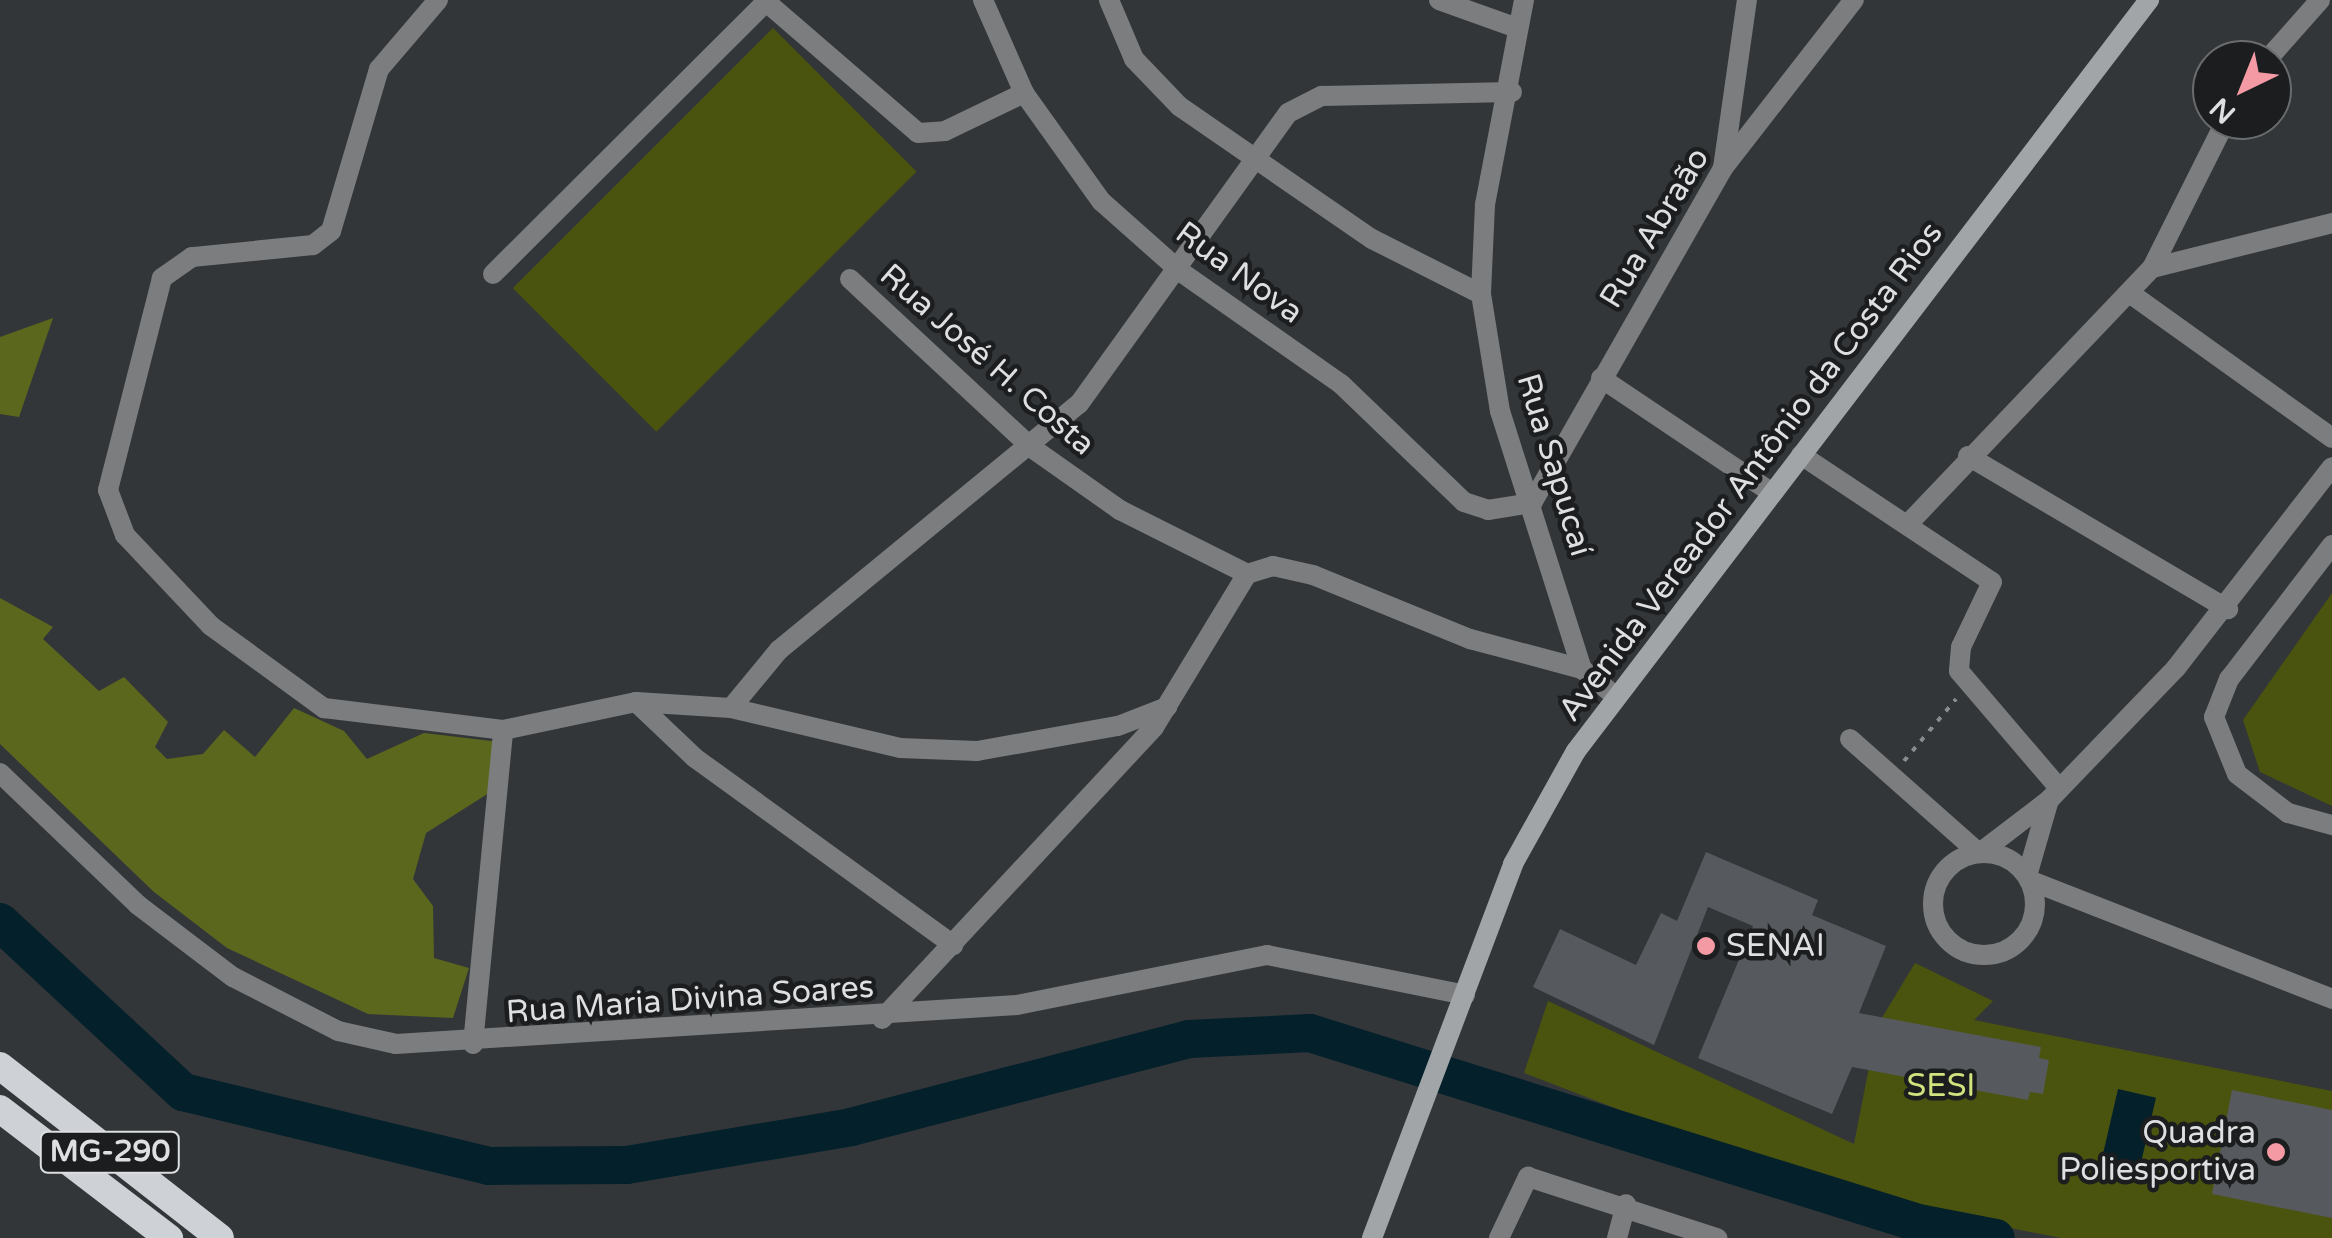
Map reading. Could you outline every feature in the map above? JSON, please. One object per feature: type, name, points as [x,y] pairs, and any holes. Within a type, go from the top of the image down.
[{"type":"highway","name":"MG-290","points":[[0,1066],[220,1238]]},
{"type":"highway","name":"MG-290","points":[[0,1109],[169,1238]]},
{"type":"main road","name":"Avenida Vereador Antônio da Costa Rios","points":[[1372,1238],[1513,864],[1612,694],[1802,456],[2149,0]]},
{"type":"street","points":[[438,0],[380,70],[331,231],[313,245],[192,257],[162,278],[108,469],[125,536],[210,626],[305,700],[503,730],[636,702],[731,708],[900,748],[977,751],[1118,726],[1167,707]]},
{"type":"street","points":[[1109,0],[1134,59],[1251,162],[1480,294]]},
{"type":"street","points":[[1439,0],[1517,28]]},
{"type":"street","name":"Rua Sapucaí","points":[[1524,0],[1517,28],[1512,92],[1484,205],[1480,294],[1500,411],[1582,670]]},
{"type":"street","points":[[1723,168],[1747,0]]},
{"type":"street","name":"Rua Abraão","points":[[1532,503],[1723,168],[1854,0]]},
{"type":"street","points":[[2285,40],[2320,0]]},
{"type":"street","points":[[493,274],[765,1],[918,133],[1024,94]]},
{"type":"street","name":"Rua Nova","points":[[989,2],[1024,94],[1101,201],[1181,272],[1341,384],[1464,502],[1488,510],[1532,503]]},
{"type":"street","points":[[731,708],[779,650],[1032,448],[1079,404],[1181,272],[1251,162],[1288,113],[1322,96],[1512,92]]},
{"type":"street","points":[[1908,524],[1968,456],[2131,294],[2152,268],[2216,140]]},
{"type":"street","points":[[2152,268],[2332,223]]},
{"type":"street","name":"Rua José H. Costa","points":[[850,279],[1032,448],[1120,510],[1248,574],[1273,566],[1313,575],[1470,639],[1582,670]]},
{"type":"street","points":[[2131,294],[2332,438]]},
{"type":"street","points":[[1602,378],[1772,493]]},
{"type":"street","points":[[1802,456],[1908,524],[1996,589],[1957,657],[1968,684],[2054,794]]},
{"type":"street","points":[[1968,456],[2228,609]]},
{"type":"street","points":[[2054,794],[2028,878],[2035,912],[2021,940],[1992,955],[1960,949],[1938,926],[1934,894],[1950,866],[1980,853],[2054,794],[2228,609],[2332,469]]},
{"type":"street","points":[[2332,545],[2229,678],[2214,717],[2237,774],[2288,813],[2332,825]]},
{"type":"street","points":[[882,1019],[1167,707],[1248,574]]},
{"type":"street","points":[[1582,670],[1612,694]]},
{"type":"street","points":[[636,702],[695,758],[953,945]]},
{"type":"street","points":[[473,1044],[503,730]]},
{"type":"street","points":[[1850,739],[1895,772],[1980,853],[2028,878],[2332,999]]},
{"type":"street","name":"Rua Maria Divina Soares","points":[[0,773],[138,904],[284,1008],[396,1044],[473,1044],[882,1019],[1018,1006],[1267,955],[1465,995]]},
{"type":"street","points":[[1499,1238],[1528,1177],[1626,1204],[1716,1238]]},
{"type":"street","points":[[1617,1238],[1626,1204]]},
{"type":"path","points":[[1895,772],[1968,684]]},
{"type":"green space","points":[[773,28],[917,172],[656,432],[513,288]]},
{"type":"green space","points":[[53,318],[19,417],[0,414],[0,337]]},
{"type":"green space","points":[[2332,593],[2332,806],[2260,772],[2243,720]]},
{"type":"green space","points":[[0,598],[53,627],[43,639],[99,691],[124,677],[168,722],[155,747],[167,759],[203,754],[224,730],[255,757],[294,708],[344,731],[367,759],[424,733],[500,742],[492,791],[426,833],[413,879],[433,906],[434,958],[469,968],[453,1018],[368,1014],[227,948],[154,892],[0,744]]},
{"type":"green space","name":"SESI","points":[[1915,963],[1993,1001],[1974,1020],[2332,1091],[2332,1238],[2061,1238],[1944,1215],[1740,1156],[1524,1073],[1548,1001],[1854,1144],[1877,1026]]},
{"type":"water","points":[[2118,1089],[2156,1098],[2138,1174],[2100,1165]]},
{"type":"building","points":[[1706,852],[1818,900],[1812,915],[1886,946],[1859,1013],[2041,1047],[2039,1058],[2049,1060],[2043,1094],[2030,1092],[2028,1100],[1852,1067],[1832,1114],[1698,1058],[1753,926],[1708,907],[1654,1045],[1533,987],[1560,929],[1636,965],[1661,913],[1677,921]]},
{"type":"building","name":"Quadra Poliesportiva","points":[[2232,1090],[2332,1110],[2332,1218],[2212,1194]]},
{"type":"waterway","points":[[0,922],[183,1092],[489,1166],[627,1165],[851,1127],[1189,1039],[1310,1033],[1918,1223],[1996,1238]]},
{"type":"place","name":"SENAI","points":[[1706,946]]},
{"type":"place","name":"Quadra Poliesportiva","points":[[2276,1152]]}]
